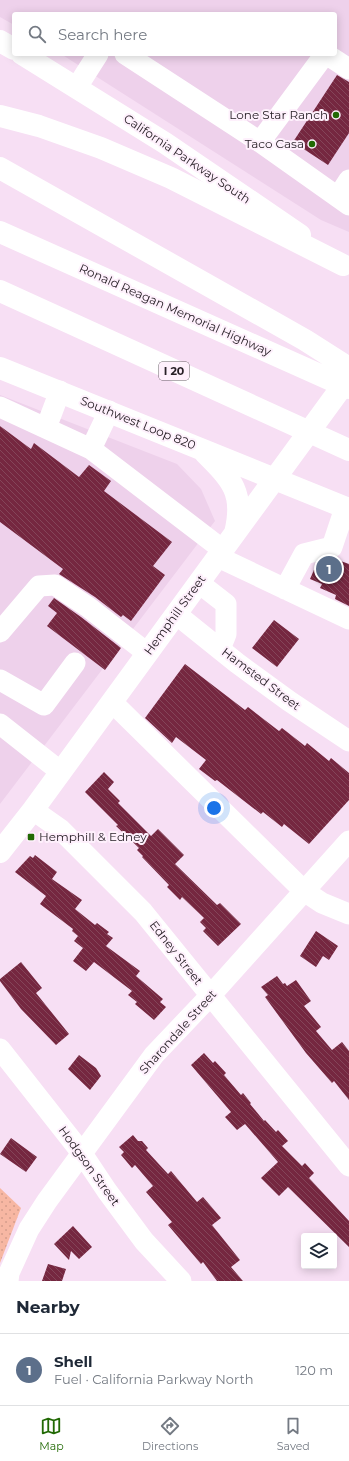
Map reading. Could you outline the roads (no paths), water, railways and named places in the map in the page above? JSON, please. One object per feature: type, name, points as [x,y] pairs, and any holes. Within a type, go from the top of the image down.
[{"type":"main road","points":[[0,41],[12,48]]},
{"type":"main road","name":"California Parkway South","points":[[25,56],[164,143],[347,266]]},
{"type":"main road","points":[[0,116],[59,133],[171,178],[347,266]]},
{"type":"main road","points":[[0,168],[305,340],[349,368]]},
{"type":"main road","name":"Ronald Reagan Memorial Highway","points":[[0,232],[349,388]]},
{"type":"main road","name":"I 20","points":[[0,291],[349,450]]},
{"type":"main road","name":"Southwest Loop 820","points":[[0,368],[276,478],[347,508]]},
{"type":"main road","name":"Hemphill Street","points":[[0,852],[61,772],[349,377]]},
{"type":"main road","points":[[199,447],[235,487],[239,507],[239,517],[225,547]]},
{"type":"street","points":[[77,87],[97,56]]},
{"type":"street","points":[[127,56],[260,142],[343,201],[349,180]]},
{"type":"street","points":[[260,142],[324,56]]},
{"type":"street","points":[[328,56],[349,69]]},
{"type":"street","points":[[46,428],[60,391]]},
{"type":"street","points":[[0,406],[91,448],[225,547],[285,589],[349,620]]},
{"type":"street","points":[[91,448],[108,411]]},
{"type":"street","points":[[285,589],[304,554],[332,547],[347,508]]},
{"type":"street","points":[[199,583],[226,604],[226,634],[220,649]]},
{"type":"street","points":[[0,632],[39,586],[55,585],[88,607],[147,653]]},
{"type":"street","name":"Hamsted Street","points":[[176,614],[289,701],[349,741]]},
{"type":"street","points":[[0,680],[44,705],[75,663]]},
{"type":"street","points":[[112,702],[304,891],[322,903],[349,914]]},
{"type":"street","points":[[0,724],[61,772]]},
{"type":"street","name":"Edney Street","points":[[33,810],[60,829],[143,912],[349,1166]]},
{"type":"street","name":"Sharondale Street","points":[[8,1281],[9,1273],[29,1230],[47,1201],[81,1152],[154,1055],[210,996],[349,841]]},
{"type":"street","name":"Hodgson Street","points":[[0,1049],[81,1152],[107,1191],[144,1241],[181,1281]]},
{"type":"place","name":"Lone Star Ranch","points":[[336,115]]},
{"type":"place","name":"Taco Casa","points":[[312,144]]},
{"type":"place","name":"Shell","points":[[329,569]]},
{"type":"place","name":"Hemphill & Edney","points":[[31,837]]}]
